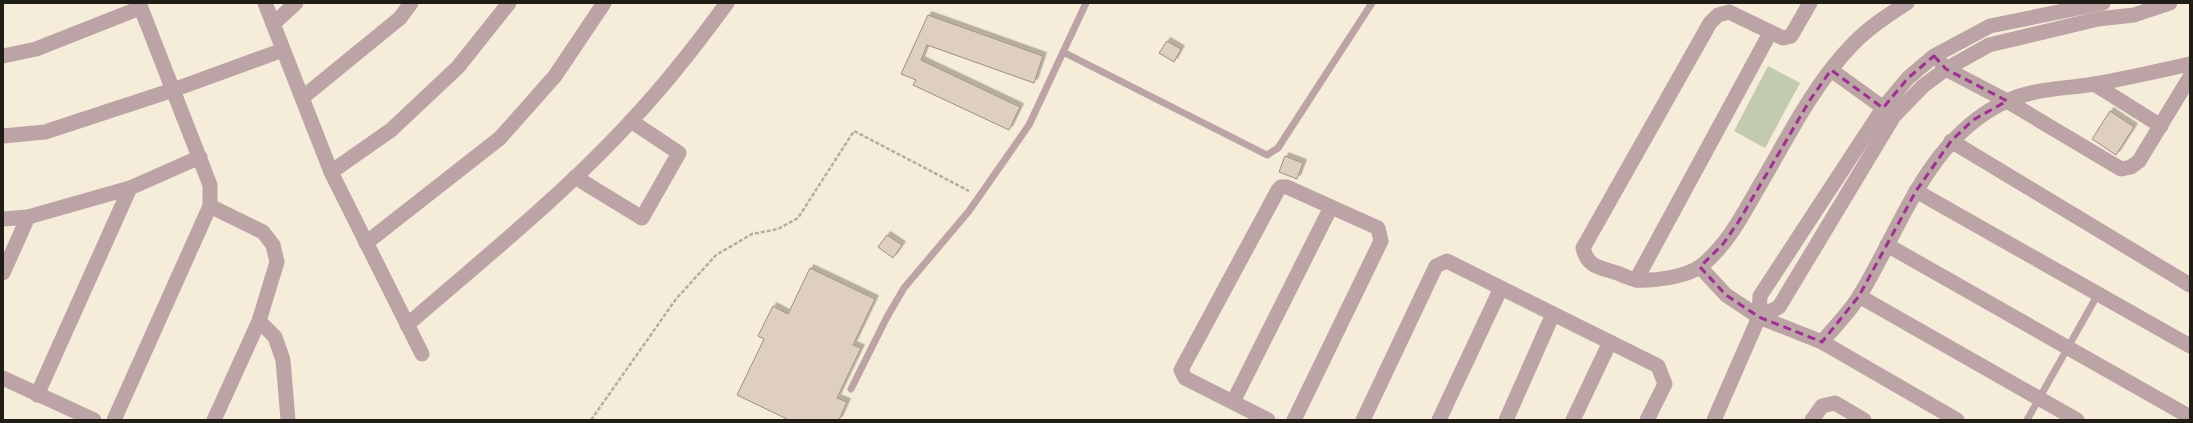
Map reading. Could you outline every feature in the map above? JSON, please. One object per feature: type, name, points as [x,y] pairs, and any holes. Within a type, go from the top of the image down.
[{"type":"street","points":[[265,3],[331,172],[422,354]]},
{"type":"street","points":[[274,24],[296,3]]},
{"type":"street","points":[[302,98],[400,18],[411,3]]},
{"type":"street","points":[[331,172],[391,130],[458,67],[508,3]]},
{"type":"street","points":[[366,243],[500,138],[555,76],[604,3]]},
{"type":"street","points":[[407,325],[575,177],[631,121],[699,41],[727,3]]},
{"type":"street","points":[[1810,3],[1791,36],[1783,38],[1729,12],[1718,15],[1710,22],[1584,248],[1586,258],[1593,265],[1636,280],[1669,279],[1700,267],[1723,244],[1739,221],[1810,100],[1831,70],[1852,45],[1884,17],[1907,3]]},
{"type":"street","points":[[1759,317],[1779,307],[1838,211],[1888,112],[1908,78],[1934,56],[1990,26],[2075,5],[2103,3]]},
{"type":"street","points":[[1714,420],[1759,317],[1760,296],[1822,202],[1888,112],[1946,69],[1989,45],[2098,19],[2134,15],[2170,3]]},
{"type":"street","points":[[3,56],[36,49],[139,5],[210,185],[210,206],[114,420]]},
{"type":"street","points":[[2075,5],[2098,19]]},
{"type":"street","points":[[1636,280],[1770,33]]},
{"type":"street","points":[[3,136],[45,132],[173,90],[284,50]]},
{"type":"street","points":[[1934,56],[1946,69],[2007,101],[2121,169],[2131,167],[2139,161],[2190,77]]},
{"type":"street","points":[[1822,342],[1859,296],[1916,191],[1951,141],[1974,120],[2007,101],[2041,90],[2094,84],[2190,64]]},
{"type":"street","points":[[1831,70],[1888,112]]},
{"type":"street","points":[[2094,84],[2161,126]]},
{"type":"street","points":[[575,177],[642,218],[679,153],[631,121]]},
{"type":"street","points":[[1951,141],[2190,285]]},
{"type":"street","points":[[3,220],[28,217],[130,188],[200,158]]},
{"type":"street","points":[[1268,420],[1185,378],[1181,370],[1281,187],[1287,187],[1378,228],[1381,241],[1294,420]]},
{"type":"street","points":[[37,395],[130,188]]},
{"type":"street","points":[[1916,191],[2190,346]]},
{"type":"street","points":[[1822,202],[1838,211]]},
{"type":"street","points":[[210,206],[263,232],[273,245],[278,262],[259,321],[214,420]]},
{"type":"street","points":[[1233,402],[1331,207]]},
{"type":"street","points":[[3,273],[28,217]]},
{"type":"street","points":[[1887,245],[2190,417]]},
{"type":"street","points":[[1363,420],[1436,266],[1447,261],[1658,366],[1663,374],[1665,384],[1647,420]]},
{"type":"street","points":[[1700,267],[1726,295],[1759,317],[1822,342],[1957,420]]},
{"type":"street","points":[[1439,420],[1501,288]]},
{"type":"street","points":[[1859,296],[2077,420]]},
{"type":"street","points":[[1506,420],[1553,314]]},
{"type":"street","points":[[259,321],[275,337],[283,360],[288,420]]},
{"type":"street","points":[[1573,420],[1610,342]]},
{"type":"street","points":[[3,378],[94,420]]},
{"type":"street","points":[[1812,420],[1822,406],[1835,403],[1864,420]]},
{"type":"lane","points":[[851,389],[887,316],[904,288],[979,196],[1029,125],[1086,3]]},
{"type":"lane","points":[[1063,52],[1266,155],[1278,148],[1372,3]]},
{"type":"lane","points":[[2027,420],[2098,294]]},
{"type":"path","points":[[591,420],[676,299],[716,255],[752,234],[778,229],[798,218],[854,131],[979,196]]},
{"type":"highlighted area","points":[[1934,56],[1946,69],[2007,101],[1973,120],[1951,141],[1916,191],[1859,296],[1822,342],[1759,317],[1726,295],[1700,267],[1723,244],[1739,221],[1810,100],[1831,70],[1883,108],[1908,78]]},
{"type":"green space","points":[[1768,66],[1800,83],[1765,148],[1734,131]]},
{"type":"building","points":[[928,15],[1043,56],[1034,83],[927,45],[921,60],[1020,107],[1009,130],[913,85],[916,80],[901,74]]},
{"type":"building","points":[[1167,41],[1181,49],[1174,62],[1159,53]]},
{"type":"building","points":[[2110,111],[2134,127],[2116,155],[2092,139]]},
{"type":"building","points":[[1285,156],[1303,163],[1297,179],[1279,172]]},
{"type":"building","points":[[887,235],[902,245],[893,258],[878,247]]},
{"type":"building","points":[[810,268],[875,299],[853,345],[861,348],[837,398],[847,402],[839,420],[789,420],[737,395],[764,339],[758,336],[773,306],[788,314]]}]
